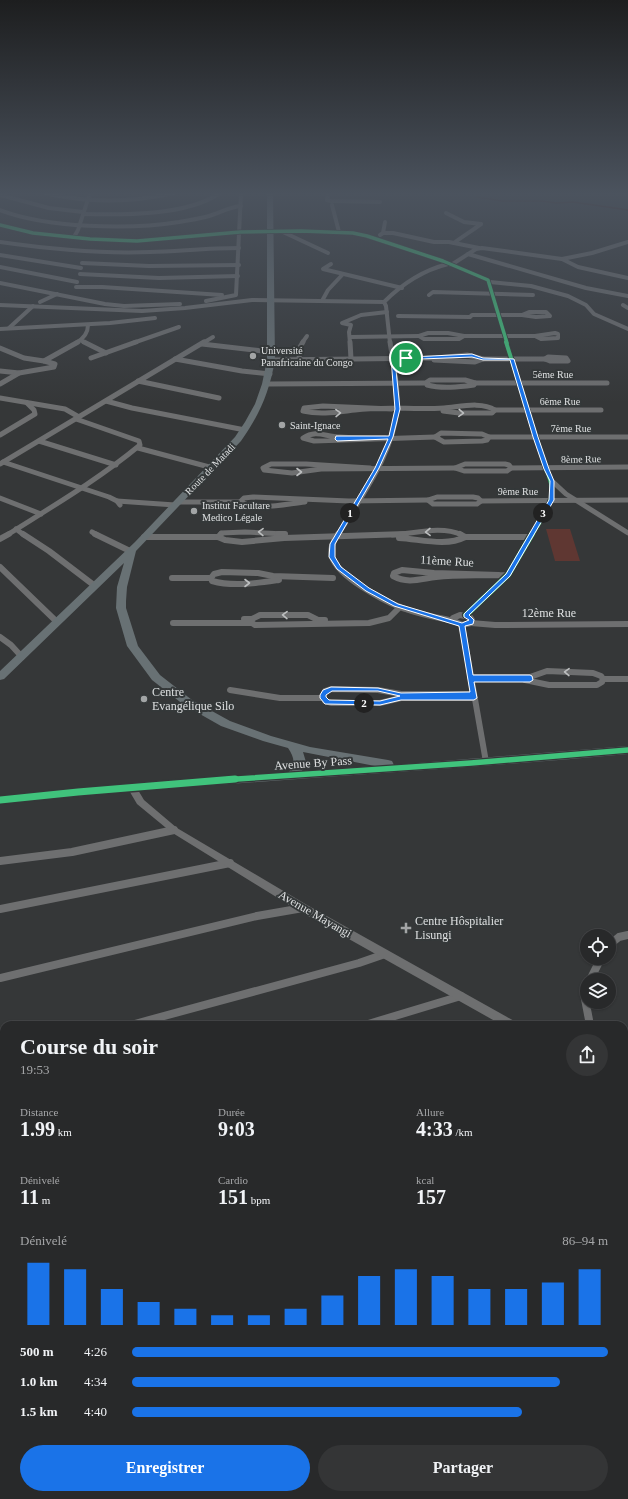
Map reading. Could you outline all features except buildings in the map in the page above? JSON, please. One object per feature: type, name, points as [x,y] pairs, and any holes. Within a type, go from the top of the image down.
[{"type":"highway","name":"Route de Matadi","points":[[0,677],[113,567],[132,552],[144,537],[229,451],[252,420],[268,384],[270,374],[271,263]]},
{"type":"highway","points":[[132,552],[121,592],[120,607],[128,634],[150,672],[166,687],[191,705],[257,736],[294,748],[357,760],[417,767]]},
{"type":"highway","points":[[292,776],[301,762],[301,758],[294,748]]},
{"type":"highway","name":"Avenue By Pass","points":[[0,800],[132,787],[486,762],[628,750]]},
{"type":"street","points":[[0,283],[104,304],[142,306],[194,304],[225,296],[236,295],[238,265],[149,266],[82,265],[65,263]]},
{"type":"street","points":[[499,263],[586,288],[628,296]]},
{"type":"street","points":[[570,263],[578,267],[628,278]]},
{"type":"street","points":[[331,264],[323,269],[402,288]]},
{"type":"street","points":[[0,305],[152,311],[252,300],[384,302],[402,288],[434,268],[449,264],[484,278],[490,282],[531,286],[568,296],[586,305],[594,314],[628,329]]},
{"type":"street","points":[[72,298],[82,265]]},
{"type":"street","points":[[0,267],[77,284],[225,296]]},
{"type":"street","points":[[80,274],[159,278],[238,276]]},
{"type":"street","points":[[322,301],[328,290],[343,274]]},
{"type":"street","points":[[490,282],[498,315],[506,336],[519,383],[546,469],[552,481],[566,494],[578,500],[628,533]]},
{"type":"street","points":[[459,295],[433,292],[430,295],[434,297],[487,294],[533,295]]},
{"type":"street","points":[[40,302],[57,294]]},
{"type":"street","points":[[384,302],[393,359],[395,409],[388,437],[377,468],[332,544],[332,557],[339,568],[368,590],[398,606],[454,621],[462,625],[473,696],[486,762]]},
{"type":"street","points":[[628,303],[623,305],[628,308]]},
{"type":"street","points":[[9,328],[33,306]]},
{"type":"street","points":[[351,359],[351,325],[342,323],[361,316],[387,314],[398,316],[470,317],[472,315],[550,316],[546,312],[529,312],[522,315]]},
{"type":"street","points":[[0,329],[88,325],[130,322],[155,318]]},
{"type":"street","points":[[44,361],[82,341],[88,332],[88,325]]},
{"type":"street","points":[[91,358],[179,327]]},
{"type":"street","points":[[350,338],[419,336],[421,334],[431,333],[457,334],[464,336],[535,336]]},
{"type":"street","points":[[299,359],[300,347],[307,336]]},
{"type":"street","points":[[2,463],[213,337]]},
{"type":"street","points":[[82,341],[106,353]]},
{"type":"street","points":[[202,344],[271,356],[299,359],[436,359],[475,362],[483,359],[545,359]]},
{"type":"street","points":[[0,348],[24,358],[44,361],[54,364],[55,366],[19,373],[0,371]]},
{"type":"street","points":[[175,359],[242,371],[270,374]]},
{"type":"street","points":[[0,384],[19,373]]},
{"type":"street","points":[[138,381],[219,398]]},
{"type":"street","name":"5ème Rue","points":[[268,384],[426,383],[430,386],[436,387],[467,386],[474,385],[475,383],[607,383]]},
{"type":"street","points":[[0,398],[65,408],[77,418],[139,441],[140,445],[116,465],[81,489],[0,539]]},
{"type":"street","points":[[106,401],[132,408],[245,430]]},
{"type":"street","points":[[0,434],[35,414],[34,410],[27,403]]},
{"type":"street","points":[[312,406],[337,406],[354,409],[337,413],[309,413],[303,411],[304,408],[312,406]]},
{"type":"street","name":"6ème Rue","points":[[354,409],[445,410],[459,413],[492,412],[495,410],[601,410]]},
{"type":"street","points":[[337,438],[323,434],[309,434],[303,438],[314,441],[337,438],[435,437],[444,442],[482,441],[487,440],[489,437],[482,434],[441,433],[435,437]]},
{"type":"street","name":"7ème Rue","points":[[489,437],[628,437]]},
{"type":"street","points":[[39,441],[116,465]]},
{"type":"street","points":[[138,448],[213,468]]},
{"type":"street","points":[[2,463],[109,497],[118,503],[240,502],[247,505],[282,506],[300,501]]},
{"type":"street","points":[[271,464],[306,464],[321,468],[306,472],[272,472],[264,470],[263,468],[271,464]]},
{"type":"street","name":"8ème Rue","points":[[321,468],[455,468],[464,471],[507,471],[511,468],[628,468]]},
{"type":"street","points":[[454,621],[453,618],[456,616],[466,615],[508,575],[552,500],[552,481]]},
{"type":"street","points":[[240,502],[244,498],[253,497],[288,497],[300,501]]},
{"type":"street","points":[[0,498],[41,514]]},
{"type":"street","name":"9ème Rue","points":[[300,501],[428,500],[433,504],[477,504],[481,501],[628,500]]},
{"type":"street","points":[[16,529],[49,551],[94,586]]},
{"type":"street","points":[[218,537],[221,533],[229,532],[261,532],[278,536],[346,536],[356,538],[404,536],[414,532],[446,531],[462,533],[465,537]]},
{"type":"street","points":[[92,532],[132,552]]},
{"type":"street","points":[[144,537],[218,537],[222,540],[232,541],[266,541],[278,536]]},
{"type":"street","points":[[404,536],[414,540],[433,541],[459,540],[465,537],[529,538]]},
{"type":"street","points":[[0,567],[57,622]]},
{"type":"street","name":"11ème Rue","points":[[402,570],[434,575],[427,580],[398,580],[393,576],[402,570]]},
{"type":"street","points":[[210,578],[214,574],[222,572],[258,573],[273,578],[324,579],[348,575]]},
{"type":"street","points":[[434,575],[494,577],[499,575],[508,575]]},
{"type":"street","points":[[172,578],[210,578],[212,581],[219,583],[258,583],[273,578]]},
{"type":"street","points":[[174,621],[252,621],[260,615],[274,615],[308,616],[318,621],[369,622],[389,618],[398,606]]},
{"type":"street","points":[[466,615],[472,620],[471,623]]},
{"type":"street","points":[[252,621],[255,625],[313,625],[318,621]]},
{"type":"street","name":"12ème Rue","points":[[462,625],[471,623],[495,625],[628,624]]},
{"type":"street","points":[[0,637],[11,645],[22,657]]},
{"type":"street","points":[[530,678],[547,671],[593,672],[601,676],[603,679],[628,679]]},
{"type":"street","points":[[471,679],[530,678],[549,685],[597,685],[602,682],[603,679]]},
{"type":"street","points":[[323,696],[325,691],[331,689],[378,690],[394,696],[473,696]]},
{"type":"street","points":[[230,690],[280,698],[323,696]]},
{"type":"street","points":[[285,695],[323,696],[328,702],[344,703],[380,703],[394,696]]},
{"type":"street","name":"Avenue Mayangi","points":[[132,787],[140,802],[174,830],[303,908],[505,1021]]},
{"type":"street","points":[[0,861],[72,852],[174,830]]},
{"type":"street","points":[[0,909],[230,863]]},
{"type":"street","points":[[0,978],[257,916],[303,908]]},
{"type":"street","points":[[616,939],[619,937],[628,935]]},
{"type":"street","points":[[153,1021],[359,963],[385,954]]},
{"type":"street","points":[[378,1021],[461,996]]},
{"type":"street","points":[[587,1009],[589,1021]]},
{"type":"shaded area","points":[[546,529],[570,529],[580,561],[555,561]]},
{"type":"cycle path","points":[[448,263],[488,280],[521,392],[546,469],[552,481],[552,500],[508,575],[466,615]]},
{"type":"cycle path","points":[[0,800],[157,785],[471,763],[628,750]]},
{"type":"place","name":"Université Panafricaine du Congo","points":[[253,356]]},
{"type":"place","name":"Saint-Ignace","points":[[282,425]]},
{"type":"place","name":"Institut Facultare Medico Légale","points":[[194,511]]},
{"type":"place","name":"Centre Evangélique Silo","points":[[144,699]]},
{"type":"place","name":"Centre Hôspitalier Lisungi","points":[[406,928]]},
{"type":"route","points":[[406,358],[393,359],[397,409],[394,428],[390,437],[337,437],[337,439],[390,437],[377,468],[332,544],[331,552],[332,557],[339,568],[368,590],[400,607],[454,621],[457,624],[462,625],[470,677],[473,694],[393,694],[391,692],[372,689],[331,689],[323,693],[323,698],[325,701],[331,703],[380,703],[401,698],[474,698],[471,680],[530,680],[530,677],[470,677],[462,625],[471,623],[472,620],[466,615],[493,591],[508,575],[552,500],[552,481],[546,469],[512,359],[483,359],[477,356],[406,358]]}]
